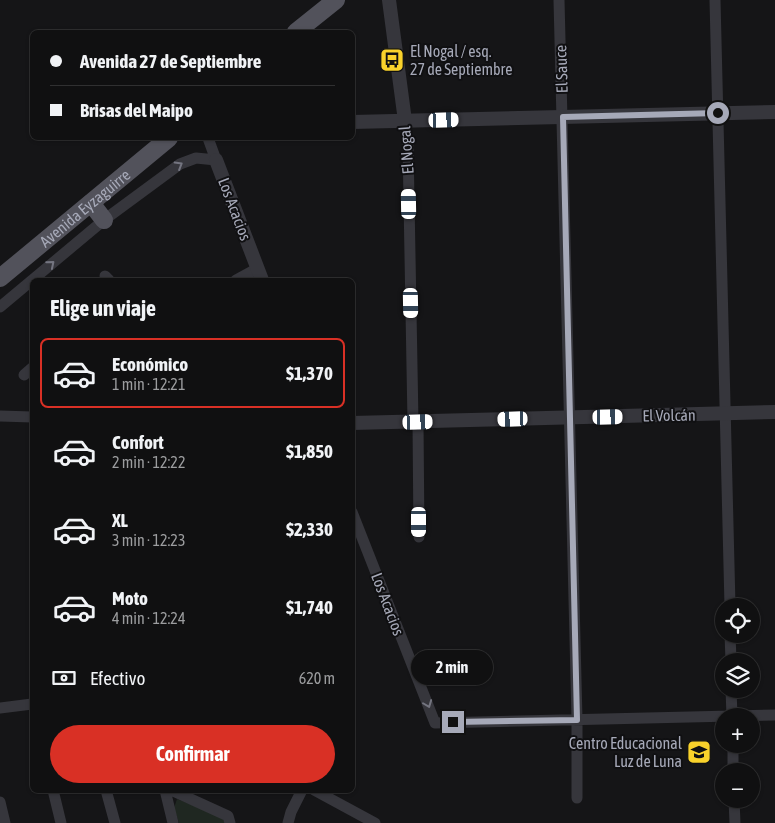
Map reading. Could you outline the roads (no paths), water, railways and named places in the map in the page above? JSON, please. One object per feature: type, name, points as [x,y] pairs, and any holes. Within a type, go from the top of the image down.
[{"type":"main road","points":[[298,30],[336,0]]},
{"type":"main road","name":"Avenida Eyzaguirre","points":[[0,278],[167,140]]},
{"type":"main road","points":[[91,203],[104,220]]},
{"type":"street","name":"El Nogal","points":[[389,0],[408,145],[419,537]]},
{"type":"street","name":"El Sauce","points":[[559,0],[577,720],[577,798]]},
{"type":"street","points":[[715,0],[730,598]]},
{"type":"street","points":[[355,122],[775,112]]},
{"type":"street","name":"Los Acacios","points":[[209,140],[260,274]]},
{"type":"street","points":[[35,278],[104,220],[180,164],[196,158],[216,160]]},
{"type":"street","points":[[244,278],[260,274]]},
{"type":"street","points":[[0,307],[30,282]]},
{"type":"street","name":"El Volcán","points":[[355,423],[775,412]]},
{"type":"street","points":[[0,416],[30,417]]},
{"type":"street","name":"Los Acacios","points":[[355,520],[435,723],[577,720]]},
{"type":"street","points":[[0,708],[30,704]]},
{"type":"street","points":[[760,715],[775,715]]},
{"type":"street","points":[[577,720],[715,716]]},
{"type":"street","points":[[54,793],[61,823]]},
{"type":"street","points":[[107,793],[115,823]]},
{"type":"street","points":[[165,793],[173,823]]},
{"type":"street","points":[[178,793],[228,816],[230,823]]},
{"type":"street","points":[[288,823],[300,793]]},
{"type":"street","points":[[320,793],[375,823]]},
{"type":"street","points":[[0,802],[5,823]]},
{"type":"street","points":[[734,808],[734,823]]},
{"type":"place","name":"El Nogal / esq. 27 de Septiembre","points":[[392,60]]},
{"type":"place","name":"Centro Educacional Luz de Luna","points":[[699,752]]}]
